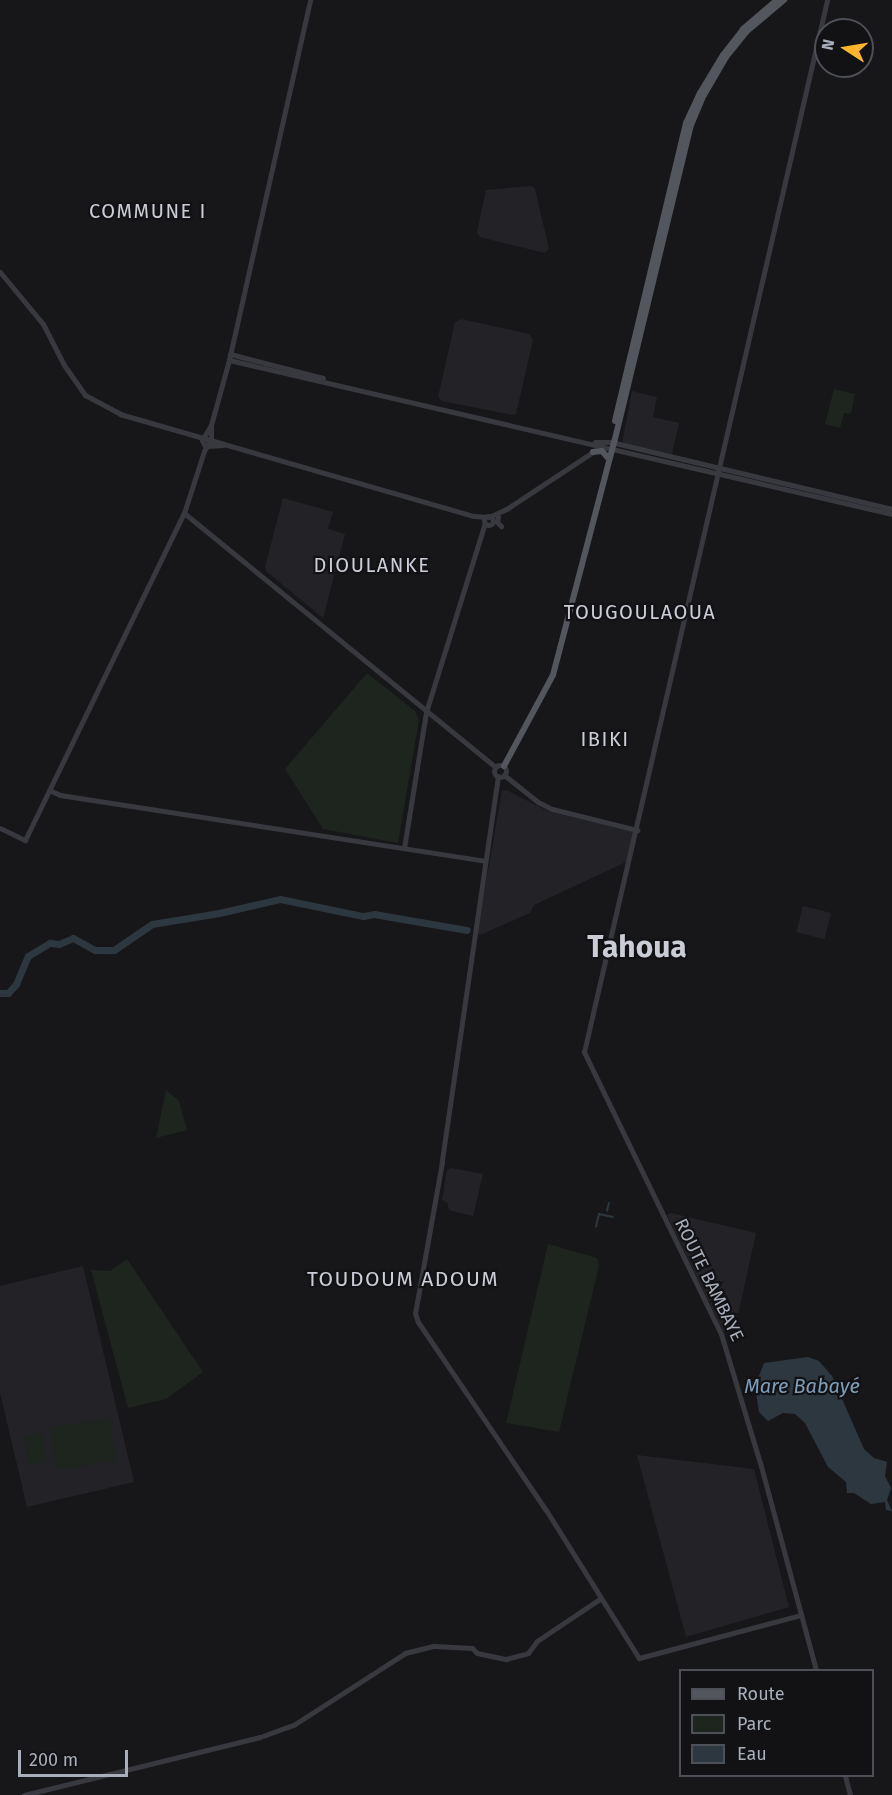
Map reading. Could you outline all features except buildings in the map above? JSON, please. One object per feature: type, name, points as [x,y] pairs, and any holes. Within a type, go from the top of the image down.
[{"type":"main road","points":[[612,445],[685,126],[700,93],[723,55],[741,32],[777,0]]},
{"type":"main road","points":[[504,766],[553,675],[691,125],[704,95],[726,57],[746,32],[784,0]]},
{"type":"main road","points":[[593,452],[602,451],[608,460]]},
{"type":"street","points":[[0,828],[25,840],[184,513],[230,357],[310,0]]},
{"type":"street","points":[[495,767],[494,772],[552,809],[637,830],[827,0]]},
{"type":"street","points":[[0,272],[38,317],[64,365],[85,395],[120,414],[206,441],[497,522],[501,526]]},
{"type":"street","points":[[230,357],[547,432],[612,445],[892,514]]},
{"type":"street","points":[[230,357],[547,435],[602,446],[612,445]]},
{"type":"street","points":[[404,848],[426,712],[443,650],[483,532],[489,520],[602,446]]},
{"type":"street","points":[[719,471],[892,509]]},
{"type":"street","points":[[184,513],[495,767],[504,766],[484,861],[440,1173],[415,1313],[417,1322],[546,1510],[639,1658],[801,1615]]},
{"type":"street","points":[[49,790],[60,795],[484,861]]},
{"type":"street","name":"ROUTE BAMBAYE","points":[[637,830],[584,1052],[721,1334],[815,1669]]},
{"type":"street","points":[[24,1795],[260,1737],[295,1724],[405,1653],[434,1646],[472,1648],[477,1653],[506,1659],[528,1653],[537,1641],[601,1598]]},
{"type":"street","points":[[845,1777],[850,1795]]},
{"type":"shaded area","points":[[532,186],[535,189],[549,249],[545,253],[480,237],[477,232],[486,190]]},
{"type":"shaded area","points":[[461,319],[529,334],[533,340],[516,414],[442,401],[438,397],[455,322]]},
{"type":"shaded area","points":[[632,391],[657,397],[653,417],[679,423],[672,454],[622,443]]},
{"type":"shaded area","points":[[283,498],[333,512],[328,529],[345,534],[323,618],[266,571],[265,567]]},
{"type":"shaded area","points":[[506,790],[550,812],[632,831],[634,835],[626,862],[534,905],[530,913],[480,935],[477,933],[502,791]]},
{"type":"shaded area","points":[[803,906],[831,913],[825,939],[796,932]]},
{"type":"shaded area","points":[[451,1168],[483,1174],[473,1216],[449,1210],[447,1202],[442,1200],[447,1170]]},
{"type":"shaded area","points":[[671,1213],[756,1233],[735,1329],[723,1331],[667,1215]]},
{"type":"shaded area","points":[[83,1266],[134,1482],[27,1507],[0,1393],[0,1286]]},
{"type":"shaded area","points":[[637,1455],[754,1469],[789,1607],[686,1637]]},
{"type":"green space","points":[[834,389],[855,394],[851,414],[844,413],[840,428],[825,424]]},
{"type":"green space","points":[[367,673],[415,711],[419,720],[398,843],[323,829],[285,769]]},
{"type":"green space","points":[[166,1090],[179,1101],[187,1130],[156,1138]]},
{"type":"green space","points":[[548,1244],[597,1258],[599,1266],[559,1432],[506,1423]]},
{"type":"green space","points":[[127,1259],[203,1372],[166,1399],[128,1408],[91,1270],[110,1271]]},
{"type":"green space","points":[[109,1418],[116,1460],[56,1470],[50,1427]]},
{"type":"green space","points":[[42,1433],[46,1462],[28,1464],[24,1436]]},
{"type":"water","name":"Mare Babayé","points":[[808,1357],[819,1361],[832,1376],[864,1449],[874,1458],[887,1462],[885,1476],[891,1488],[887,1500],[892,1511],[886,1510],[885,1502],[871,1504],[854,1493],[847,1493],[846,1482],[828,1467],[805,1423],[795,1414],[783,1413],[768,1421],[759,1412],[755,1386],[764,1363]]},
{"type":"waterway","points":[[0,993],[8,993],[16,984],[28,956],[50,943],[59,944],[73,938],[95,950],[114,950],[152,924],[219,913],[280,899],[363,916],[374,914],[467,930]]},
{"type":"waterway","points":[[607,1211],[609,1203]]},
{"type":"waterway","points":[[596,1227],[599,1214],[613,1217]]},
{"type":"district","name":"COMMUNE I","points":[[148,211]]},
{"type":"district","name":"DIOULANKE","points":[[372,565]]},
{"type":"district","name":"TOUGOULAOUA","points":[[640,612]]},
{"type":"district","name":"IBIKI","points":[[605,739]]},
{"type":"district","name":"Tahoua","points":[[637,947]]},
{"type":"district","name":"TOUDOUM ADOUM","points":[[403,1279]]}]
